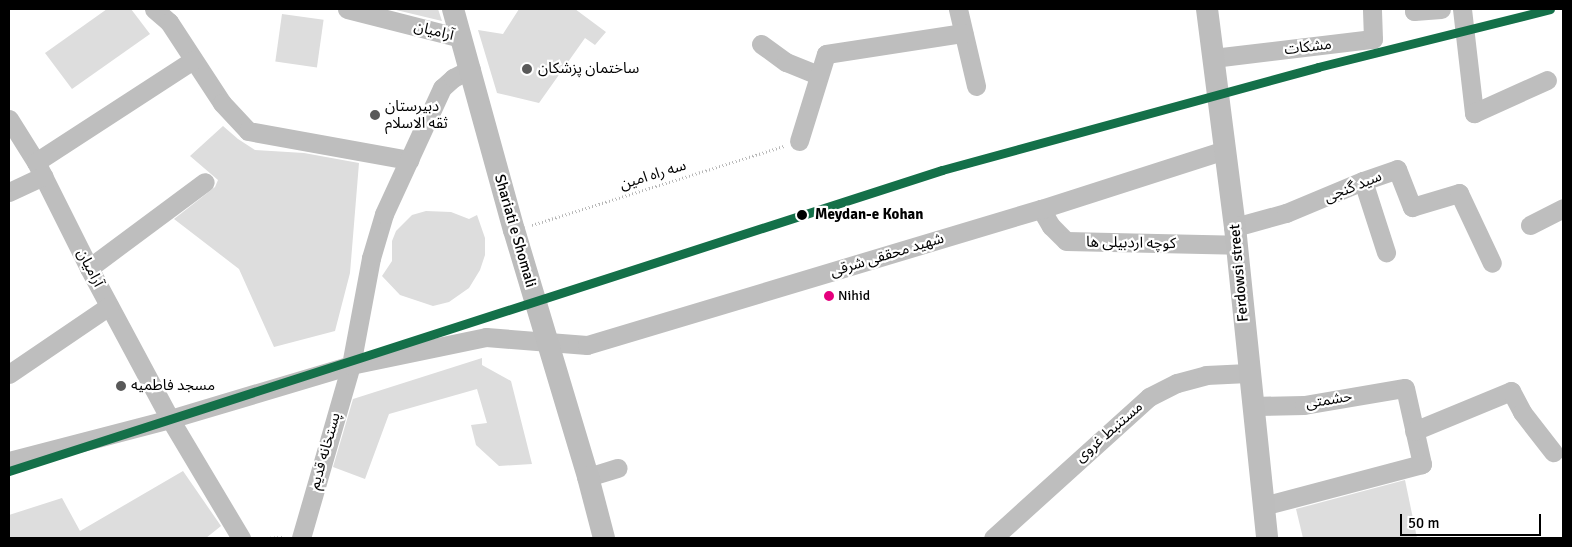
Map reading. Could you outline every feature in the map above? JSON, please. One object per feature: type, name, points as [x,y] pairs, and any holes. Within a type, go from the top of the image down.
[{"type":"main road","name":"Shariati e Shomali","points":[[453,9],[514,230],[588,477],[604,538]]},
{"type":"main road","name":"Ferdowsi street","points":[[1207,9],[1236,236],[1248,373],[1267,538]]},
{"type":"street","points":[[154,9],[169,22],[222,103],[248,131],[408,160]]},
{"type":"street","name":"آرامیان","points":[[348,9],[462,38]]},
{"type":"street","points":[[958,9],[976,86]]},
{"type":"street","name":"مشکات","points":[[1213,58],[1373,39],[1372,9]]},
{"type":"street","points":[[1414,9],[1414,11],[1441,9]]},
{"type":"street","points":[[1462,9],[1474,113],[1548,80]]},
{"type":"street","points":[[799,141],[826,54],[963,33]]},
{"type":"street","points":[[761,44],[786,62],[818,75]]},
{"type":"street","points":[[9,192],[193,60]]},
{"type":"street","name":"پستخانه قدیم","points":[[301,537],[351,365],[370,258],[384,214],[442,88],[453,78],[471,69]]},
{"type":"street","name":"آرامیان","points":[[9,119],[40,169],[89,268],[170,418],[241,538]]},
{"type":"street","name":"شهید محققی شرقی","points":[[9,461],[170,418],[351,365],[486,337],[587,345],[1041,209],[1225,150]]},
{"type":"street","name":"سید گنجی","points":[[1236,236],[1363,181],[1398,169],[1412,207],[1459,193],[1492,263]]},
{"type":"street","points":[[1363,181],[1386,252]]},
{"type":"street","points":[[89,268],[205,182]]},
{"type":"street","points":[[1530,225],[1563,208]]},
{"type":"street","name":"کوچه اردبیلی ها","points":[[1041,209],[1051,226],[1066,241],[1236,236]]},
{"type":"street","points":[[9,374],[109,306]]},
{"type":"street","name":"مستنبط غروی","points":[[993,538],[1149,397],[1177,383],[1206,375],[1248,373]]},
{"type":"street","name":"حشمتی","points":[[1252,406],[1304,405],[1405,388],[1414,432]]},
{"type":"street","points":[[1263,506],[1422,464],[1414,432],[1511,391],[1522,412],[1553,452]]},
{"type":"street","points":[[588,477],[618,468]]},
{"type":"path","name":"سه راه امین","points":[[514,230],[799,141]]},
{"type":"building","points":[[107,9],[131,9],[150,34],[72,89],[45,53]]},
{"type":"building","points":[[392,9],[438,9],[442,21]]},
{"type":"building","name":"ساختمان پزشکان","points":[[519,9],[575,9],[606,32],[595,45],[585,38],[539,103],[497,93],[478,30],[503,34]]},
{"type":"building","points":[[282,14],[324,20],[317,67],[275,62]]},
{"type":"building","points":[[223,126],[255,150],[304,153],[359,163],[350,273],[335,331],[274,347],[239,269],[174,219],[215,187],[218,180],[190,156]]},
{"type":"building","points":[[426,211],[451,212],[469,219],[477,215],[485,238],[485,255],[480,270],[469,288],[449,302],[433,306],[400,295],[382,276],[392,261],[392,241],[396,231],[412,215]]},
{"type":"building","points":[[482,358],[482,365],[511,381],[532,464],[499,466],[476,445],[471,425],[487,423],[477,389],[389,414],[365,479],[333,467],[353,399]]},
{"type":"building","points":[[183,471],[221,526],[206,538],[9,538],[9,515],[62,498],[80,531]]},
{"type":"building","points":[[1405,480],[1417,538],[1303,538],[1296,509]]},
{"type":"transit line","points":[[9,471],[942,170],[1318,67],[1550,9]]},
{"type":"place","name":"ساختمان پزشکان","points":[[527,69]]},
{"type":"place","name":"دبیرستان ثقه الاسلام","points":[[375,115]]},
{"type":"place","name":"Meydan-e Kohan","points":[[802,215]]},
{"type":"place","name":"Nihid","points":[[829,296]]},
{"type":"place","name":"مسجد فاطمیه","points":[[121,386]]}]
